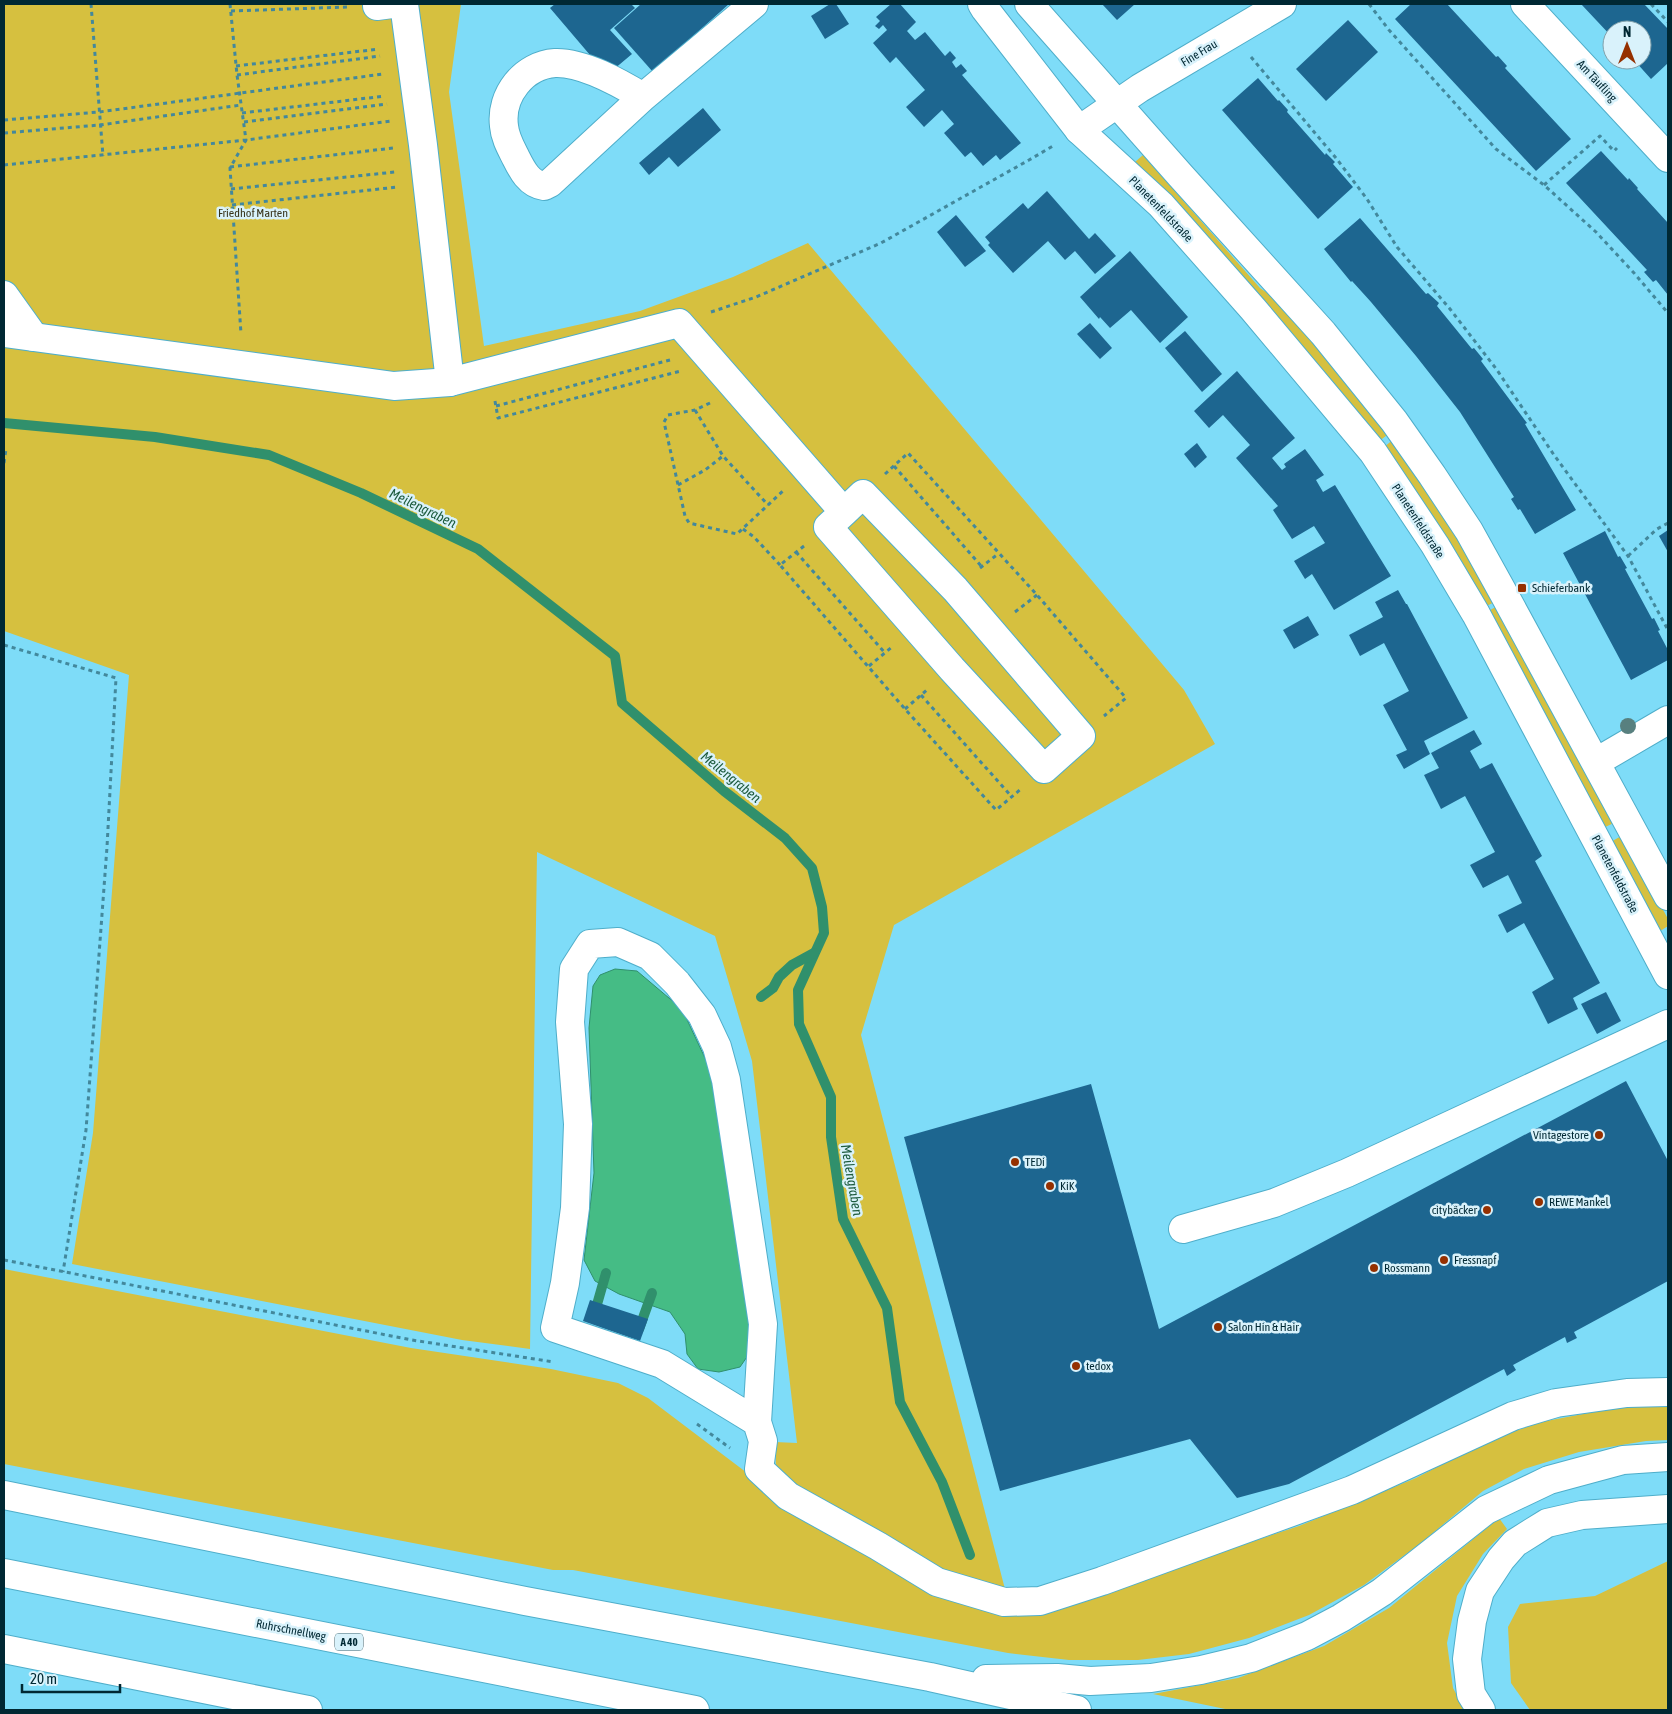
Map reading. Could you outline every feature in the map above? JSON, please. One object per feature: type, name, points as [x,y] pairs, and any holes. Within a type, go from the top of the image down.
[{"type":"main road","points":[[404,4],[450,382]]},
{"type":"main road","points":[[644,97],[611,78],[576,66],[557,63],[545,65],[533,69],[521,78],[511,91],[504,106],[503,125],[506,138],[521,169],[533,183],[544,186],[550,183],[644,97],[754,4]]},
{"type":"main road","name":"Planetenfeldstraße","points":[[982,4],[1079,130],[1161,204],[1253,309],[1373,452],[1435,545],[1476,614],[1668,975]]},
{"type":"main road","points":[[1029,4],[1323,333],[1394,421],[1469,531],[1668,896]]},
{"type":"main road","name":"Fine Frau","points":[[1116,103],[1282,4]]},
{"type":"main road","name":"Am Täufling","points":[[1525,4],[1668,158]]},
{"type":"main road","points":[[1079,130],[1116,103]]},
{"type":"main road","points":[[4,294],[34,337]]},
{"type":"main road","points":[[4,333],[394,386],[450,382],[679,322],[845,511],[952,669],[1044,769],[1081,736],[955,590],[845,511]]},
{"type":"main road","points":[[1596,762],[1668,720]]},
{"type":"main road","points":[[757,1422],[662,1364],[554,1328],[565,1283],[575,1208],[578,1124],[570,1022],[574,970],[590,944],[618,942],[650,956],[677,982],[702,1015],[717,1047],[726,1080],[763,1324],[757,1422],[763,1441],[759,1469],[788,1496],[878,1546],[937,1582],[1004,1602],[1040,1601],[1102,1581],[1352,1490],[1513,1416],[1565,1402],[1626,1393],[1668,1392]]},
{"type":"main road","points":[[1183,1229],[1274,1203],[1347,1173],[1668,1024]]},
{"type":"main road","points":[[930,1677],[1117,1681],[1201,1670],[1251,1658],[1306,1636],[1342,1618],[1382,1592],[1486,1510],[1549,1480],[1624,1460],[1668,1457]]},
{"type":"main road","points":[[4,1495],[525,1601],[930,1677],[1077,1710]]},
{"type":"main road","points":[[1481,1710],[1472,1694],[1467,1659],[1472,1621],[1480,1591],[1501,1559],[1515,1542],[1548,1524],[1582,1515],[1668,1508]]},
{"type":"main road","name":"Ruhrschnellweg","points":[[4,1573],[695,1710]]},
{"type":"main road","points":[[4,1649],[308,1710]]},
{"type":"path","points":[[91,4],[102,156]]},
{"type":"path","points":[[230,4],[239,94],[246,140],[230,168],[244,366]]},
{"type":"path","points":[[231,11],[382,4]]},
{"type":"path","points":[[1370,4],[1389,30],[1496,148],[1544,186],[1596,232],[1668,313]]},
{"type":"path","points":[[1651,4],[1668,22]]},
{"type":"path","points":[[1232,33],[1336,158],[1367,199],[1398,248],[1497,370],[1554,455],[1628,556],[1668,630]]},
{"type":"path","points":[[236,66],[414,79]]},
{"type":"path","points":[[237,75],[414,79]]},
{"type":"path","points":[[4,120],[99,112],[239,94],[414,79]]},
{"type":"path","points":[[242,113],[414,79]]},
{"type":"path","points":[[244,122],[414,79]]},
{"type":"path","points":[[4,165],[246,140],[414,79]]},
{"type":"path","points":[[4,133],[100,125],[241,105]]},
{"type":"path","points":[[679,322],[756,297],[881,243],[1079,130]]},
{"type":"path","points":[[1544,186],[1600,136],[1614,151],[1621,144]]},
{"type":"path","points":[[230,168],[425,166]]},
{"type":"path","points":[[231,189],[425,166]]},
{"type":"path","points":[[232,205],[425,166]]},
{"type":"path","points":[[496,406],[709,357]]},
{"type":"path","points":[[498,418],[709,357]]},
{"type":"path","points":[[737,389],[695,410],[668,415],[664,422],[685,516],[689,523],[737,534],[807,469]]},
{"type":"path","points":[[695,410],[723,456],[768,505]]},
{"type":"path","points":[[4,463],[6,449]]},
{"type":"path","points":[[780,565],[845,511],[908,453],[1037,595],[1126,698],[1081,736]]},
{"type":"path","points":[[678,485],[723,456]]},
{"type":"path","points":[[894,466],[982,567]]},
{"type":"path","points":[[1628,556],[1657,529],[1668,523]]},
{"type":"path","points":[[743,528],[780,565],[996,810],[1044,769]]},
{"type":"path","points":[[796,552],[885,652]]},
{"type":"path","points":[[4,645],[116,678],[107,847],[86,1130],[63,1272]]},
{"type":"path","points":[[921,696],[1012,797]]},
{"type":"path","points":[[4,1260],[412,1340],[555,1362]]},
{"type":"path","points":[[696,1423],[759,1469]]},
{"type":"green space","name":"Friedhof Marten","points":[[4,4],[461,4],[449,92],[484,346],[640,311],[733,277],[808,243],[1184,690],[1215,744],[894,925],[861,1035],[1006,1593],[942,1575],[798,1490],[776,1469],[775,1442],[797,1443],[752,1061],[715,936],[537,852],[530,1349],[462,1340],[72,1264],[93,1133],[129,675],[4,631]]},
{"type":"green space","points":[[1143,155],[1260,288],[1289,308],[1391,432],[1378,442],[1205,239],[1135,162]]},
{"type":"green space","points":[[1395,438],[1497,601],[1482,608],[1383,448]]},
{"type":"green space","points":[[1499,605],[1616,822],[1601,829],[1485,613]]},
{"type":"green space","points":[[1623,835],[1668,919],[1668,926],[1657,933],[1609,843]]},
{"type":"green space","points":[[4,1269],[411,1348],[551,1369],[618,1383],[648,1398],[783,1500],[945,1596],[1102,1591],[1299,1526],[1416,1478],[1458,1456],[1515,1431],[1541,1422],[1639,1404],[1668,1403],[1668,1440],[1646,1441],[1579,1452],[1524,1469],[1483,1491],[1421,1543],[1364,1585],[1309,1615],[1249,1638],[1189,1654],[1138,1660],[1069,1660],[1008,1653],[573,1570],[553,1570],[4,1464]]},
{"type":"green space","points":[[1499,1518],[1507,1529],[1483,1554],[1457,1596],[1447,1643],[1453,1688],[1465,1710],[1230,1710],[1153,1694],[1238,1678],[1324,1646],[1389,1608]]},
{"type":"green space","points":[[1668,1561],[1668,1710],[1530,1710],[1511,1683],[1508,1627],[1520,1604],[1595,1596]]},
{"type":"shaded area","points":[[615,969],[637,971],[682,1009],[712,1073],[754,1330],[751,1351],[740,1367],[719,1372],[698,1369],[687,1354],[685,1334],[670,1312],[619,1294],[595,1281],[584,1260],[594,1173],[589,1028],[593,986],[600,975]]},
{"type":"building","points":[[555,4],[631,4],[635,8],[610,30],[632,54],[607,75],[550,8]]},
{"type":"building","points":[[641,4],[729,4],[653,72],[614,28]]},
{"type":"building","points":[[830,4],[836,4],[849,24],[825,39],[811,16]]},
{"type":"building","points":[[891,4],[900,4],[916,22],[907,31],[915,40],[925,32],[945,56],[950,51],[956,58],[952,62],[956,68],[961,64],[967,71],[962,75],[1021,143],[1000,160],[996,155],[983,166],[971,152],[965,157],[944,133],[954,124],[942,110],[924,127],[906,107],[925,90],[896,57],[890,63],[873,43],[887,30],[883,25],[879,29],[875,26],[880,21],[876,17]]},
{"type":"building","points":[[1102,4],[1135,4],[1117,20]]},
{"type":"building","points":[[1411,4],[1447,4],[1496,57],[1498,56],[1507,66],[1505,68],[1571,139],[1536,171],[1395,19]]},
{"type":"building","points":[[1581,4],[1644,4],[1668,29],[1668,63],[1651,79],[1643,70],[1652,70],[1652,20],[1602,20],[1602,26]]},
{"type":"building","points":[[1348,20],[1378,52],[1326,101],[1296,69]]},
{"type":"building","points":[[1258,78],[1288,110],[1287,112],[1325,155],[1326,153],[1335,162],[1333,164],[1353,187],[1318,219],[1222,110]]},
{"type":"building","points":[[703,108],[721,130],[678,167],[669,157],[649,175],[639,163]]},
{"type":"building","points":[[1601,151],[1628,180],[1629,178],[1668,223],[1668,295],[1656,280],[1653,282],[1644,272],[1647,270],[1566,183]]},
{"type":"building","points":[[1047,191],[1089,239],[1095,233],[1116,256],[1095,274],[1075,251],[1065,260],[1048,241],[1013,273],[988,245],[990,243],[985,237],[1023,203],[1028,209]]},
{"type":"building","points":[[956,215],[986,251],[965,267],[937,232]]},
{"type":"building","points":[[1360,218],[1426,294],[1428,293],[1439,303],[1437,306],[1472,349],[1474,348],[1483,359],[1481,361],[1527,423],[1525,424],[1576,510],[1535,534],[1520,509],[1518,510],[1511,499],[1514,497],[1460,412],[1371,302],[1351,282],[1324,249]]},
{"type":"building","points":[[1130,251],[1188,317],[1160,343],[1131,310],[1110,328],[1100,317],[1099,319],[1080,297]]},
{"type":"building","points":[[1090,323],[1112,348],[1100,359],[1077,334]]},
{"type":"building","points":[[1185,331],[1222,374],[1202,392],[1165,348]]},
{"type":"building","points":[[1237,371],[1295,438],[1272,458],[1282,470],[1286,467],[1284,464],[1305,449],[1324,475],[1316,480],[1323,492],[1335,485],[1391,576],[1334,610],[1312,574],[1305,579],[1294,561],[1325,543],[1314,526],[1292,539],[1273,510],[1278,506],[1236,458],[1250,445],[1223,415],[1209,428],[1194,411]]},
{"type":"building","points":[[1197,443],[1207,457],[1195,468],[1184,454]]},
{"type":"building","points":[[1668,530],[1668,552],[1659,536]]},
{"type":"building","points":[[1605,531],[1618,557],[1620,556],[1627,568],[1625,569],[1652,619],[1654,618],[1660,630],[1658,631],[1668,650],[1668,660],[1631,680],[1563,553]]},
{"type":"building","points":[[1398,590],[1468,718],[1424,741],[1430,754],[1404,769],[1396,755],[1407,750],[1383,705],[1409,691],[1384,643],[1360,656],[1349,635],[1383,617],[1375,602]]},
{"type":"building","points":[[1308,616],[1319,635],[1294,649],[1283,630]]},
{"type":"building","points":[[1474,730],[1482,744],[1470,751],[1480,769],[1492,763],[1542,856],[1535,861],[1600,983],[1573,998],[1578,1009],[1548,1024],[1532,992],[1554,979],[1524,923],[1507,933],[1498,915],[1522,903],[1508,875],[1483,888],[1470,865],[1495,852],[1465,796],[1441,809],[1424,775],[1439,768],[1431,753]]},
{"type":"building","points":[[1606,992],[1621,1021],[1597,1034],[1581,1004]]},
{"type":"building","points":[[1626,1081],[1668,1161],[1668,1281],[1574,1332],[1577,1338],[1567,1343],[1565,1337],[1513,1365],[1516,1370],[1507,1376],[1504,1369],[1289,1484],[1237,1498],[1190,1439],[1000,1491],[904,1137],[1091,1084],[1159,1329]]},
{"type":"building","points":[[590,1300],[648,1319],[640,1341],[583,1321]]},
{"type":"waterway","name":"Meilengraben","points":[[4,423],[155,437],[269,455],[361,493],[478,549],[615,656],[622,703],[724,791],[785,838],[812,868],[822,907],[824,933],[798,990],[799,1024],[831,1097],[831,1137],[843,1219],[887,1308],[900,1402],[942,1482],[970,1555]]},
{"type":"waterway","points":[[761,997],[773,988],[779,977],[792,965],[814,953]]},
{"type":"waterway","points":[[594,1315],[606,1273]]},
{"type":"waterway","points":[[639,1329],[652,1293]]},
{"type":"place","name":"Schieferbank","points":[[1522,588]]},
{"type":"place","name":"Vintagestore","points":[[1599,1135]]},
{"type":"place","name":"TEDi","points":[[1015,1162]]},
{"type":"place","name":"KiK","points":[[1050,1186]]},
{"type":"place","name":"REWE Mankel","points":[[1539,1202]]},
{"type":"place","name":"citybäcker","points":[[1487,1210]]},
{"type":"place","name":"Fressnapf","points":[[1444,1260]]},
{"type":"place","name":"Rossmann","points":[[1374,1268]]},
{"type":"place","name":"Salon Hin & Hair","points":[[1218,1327]]},
{"type":"place","name":"tedox","points":[[1076,1366]]}]
